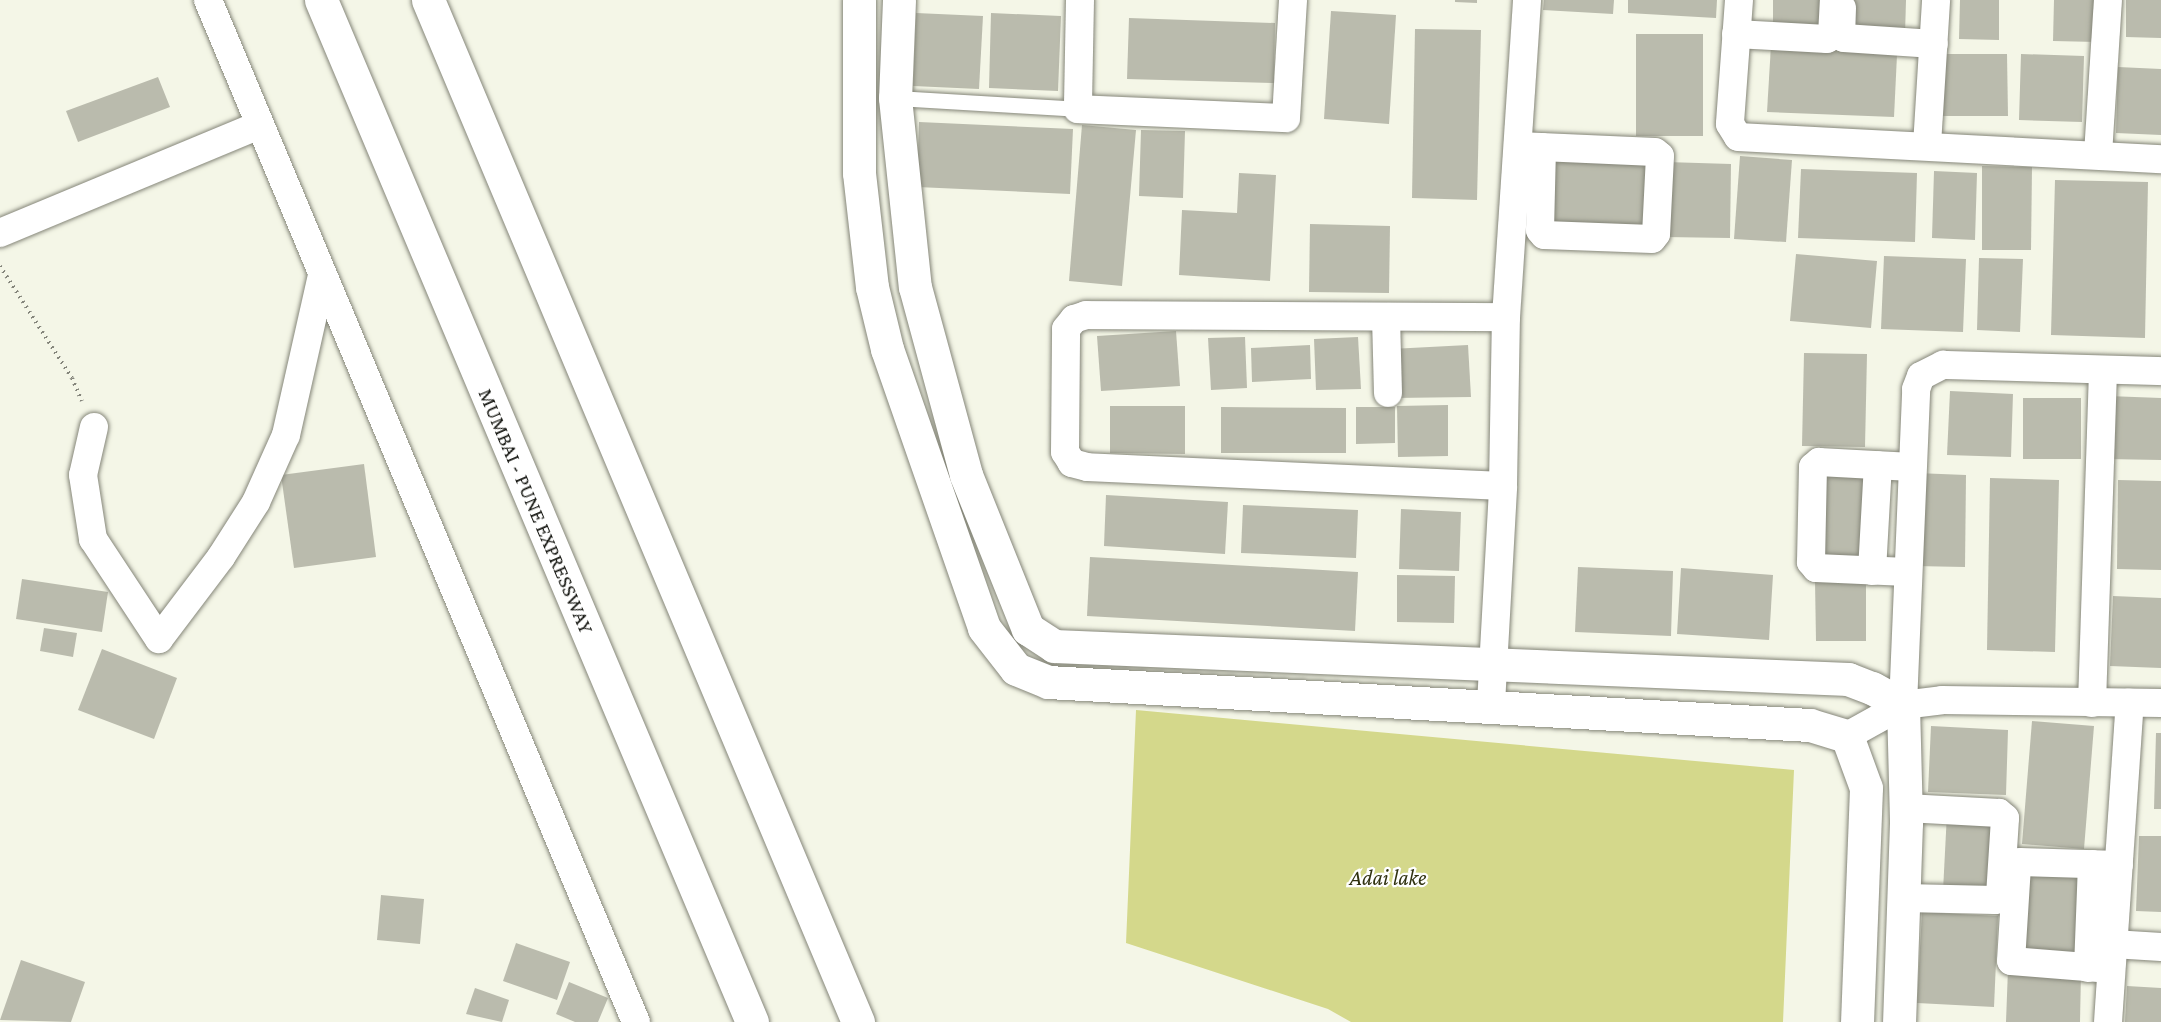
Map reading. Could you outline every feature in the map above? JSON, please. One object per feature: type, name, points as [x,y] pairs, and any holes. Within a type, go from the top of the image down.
[{"type":"main road","name":"MUMBAI - PUNE EXPRESSWAY","points":[[321,0],[752,1022]]},
{"type":"main road","points":[[428,0],[858,1022]]},
{"type":"main road","points":[[859,0],[859,173],[872,287],[887,349],[984,628],[1016,669],[1048,682],[1491,704],[1810,725],[1847,736],[1866,788],[1857,1022]]},
{"type":"main road","points":[[899,0],[895,98],[915,287],[966,475],[1028,629],[1054,646],[1848,679],[1903,705],[1906,808],[1899,1022]]},
{"type":"street","points":[[208,0],[636,1022]]},
{"type":"street","points":[[1080,0],[1078,109],[1286,118],[1293,0]]},
{"type":"street","points":[[1527,0],[1530,147],[1540,230],[1544,235],[1652,239],[1656,234],[1660,156],[1655,152],[1530,147]]},
{"type":"street","points":[[1739,0],[1730,124],[1738,137],[1811,138],[2161,159]]},
{"type":"street","points":[[1736,34],[1827,39],[1832,36],[1834,0]]},
{"type":"street","points":[[1842,0],[1841,34],[1844,38],[1934,44]]},
{"type":"street","points":[[1927,145],[1936,0]]},
{"type":"street","points":[[2098,154],[2108,0]]},
{"type":"street","points":[[0,233],[259,125]]},
{"type":"street","points":[[1491,704],[1503,486],[1506,317],[1530,147]]},
{"type":"street","points":[[94,427],[83,475],[93,538],[159,639],[256,502],[286,435],[322,275]]},
{"type":"street","points":[[1503,486],[1087,467],[1072,463],[1065,452],[1066,329],[1074,319],[1086,315],[1506,317]]},
{"type":"street","points":[[1386,316],[1388,393]]},
{"type":"street","points":[[1488,359],[1488,392],[1505,394]]},
{"type":"street","points":[[1903,705],[1916,389],[1921,376],[1932,368],[2161,371]]},
{"type":"street","points":[[2092,703],[2103,370]]},
{"type":"street","points":[[1907,572],[1816,568],[1811,562],[1813,467],[1819,462],[1912,467]]},
{"type":"street","points":[[1872,570],[1878,465]]},
{"type":"street","points":[[1875,522],[1909,525]]},
{"type":"street","points":[[1847,736],[1903,705],[1942,700],[2161,703]]},
{"type":"street","points":[[2108,1022],[2104,960],[2105,865],[2130,703]]},
{"type":"street","points":[[1904,898],[1995,900],[2000,896],[2005,818],[1999,813],[1906,808]]},
{"type":"street","points":[[2105,865],[2020,862],[2011,961],[2104,960],[2161,947]]},
{"type":"lane","points":[[895,98],[1078,109]]},
{"type":"path","points":[[0,266],[72,378],[94,427]]},
{"type":"water","name":"Adai lake","points":[[1136,710],[1794,770],[1783,1022],[1351,1022],[1328,1009],[1126,943]]},
{"type":"building","points":[[1455,0],[1477,0],[1477,3],[1455,2]]},
{"type":"building","points":[[1544,0],[1614,0],[1613,14],[1543,10]]},
{"type":"building","points":[[1628,0],[1717,0],[1716,18],[1628,13]]},
{"type":"building","points":[[1773,0],[1829,0],[1828,35],[1773,31]]},
{"type":"building","points":[[1848,0],[1906,0],[1905,35],[1847,33]]},
{"type":"building","points":[[1960,0],[1999,0],[1999,40],[1959,39]]},
{"type":"building","points":[[2054,0],[2097,0],[2097,42],[2053,41]]},
{"type":"building","points":[[2126,0],[2161,0],[2161,38],[2126,37]]},
{"type":"building","points":[[1331,11],[1396,15],[1389,124],[1324,119]]},
{"type":"building","points":[[916,13],[983,16],[979,89],[913,86]]},
{"type":"building","points":[[991,13],[1061,16],[1058,91],[989,88]]},
{"type":"building","points":[[1129,18],[1275,23],[1274,83],[1127,79]]},
{"type":"building","points":[[1415,29],[1481,30],[1477,200],[1412,198]]},
{"type":"building","points":[[1636,34],[1703,34],[1703,136],[1636,136]]},
{"type":"building","points":[[1771,45],[1897,55],[1894,117],[1767,112]]},
{"type":"building","points":[[1939,54],[2007,54],[2008,116],[1940,116]]},
{"type":"building","points":[[2021,54],[2084,56],[2082,122],[2019,120]]},
{"type":"building","points":[[2118,67],[2161,69],[2161,135],[2116,133]]},
{"type":"building","points":[[158,77],[170,107],[78,142],[66,111]]},
{"type":"building","points":[[919,122],[1073,129],[1070,194],[917,187]]},
{"type":"building","points":[[1082,125],[1136,130],[1122,286],[1069,281]]},
{"type":"building","points":[[1141,130],[1185,131],[1183,198],[1139,196]]},
{"type":"building","points":[[1545,156],[1656,157],[1652,233],[1544,230]]},
{"type":"building","points":[[1740,156],[1792,160],[1786,242],[1734,239]]},
{"type":"building","points":[[1666,162],[1731,164],[1730,238],[1665,237]]},
{"type":"building","points":[[1982,166],[2032,167],[2031,250],[1982,250]]},
{"type":"building","points":[[1801,169],[1917,173],[1915,242],[1798,238]]},
{"type":"building","points":[[1934,171],[1977,173],[1975,240],[1932,238]]},
{"type":"building","points":[[1239,173],[1276,175],[1270,281],[1179,275],[1182,210],[1237,213]]},
{"type":"building","points":[[2055,180],[2148,182],[2145,338],[2051,335]]},
{"type":"building","points":[[1310,224],[1390,226],[1389,293],[1309,292]]},
{"type":"building","points":[[1796,254],[1877,261],[1871,328],[1790,321]]},
{"type":"building","points":[[1884,256],[1966,259],[1963,332],[1881,329]]},
{"type":"building","points":[[1979,258],[2023,259],[2020,332],[1977,330]]},
{"type":"building","points":[[1176,331],[1180,386],[1101,391],[1097,336]]},
{"type":"building","points":[[1245,337],[1247,388],[1211,390],[1208,338]]},
{"type":"building","points":[[1358,337],[1361,389],[1316,390],[1314,339]]},
{"type":"building","points":[[1310,345],[1311,379],[1252,382],[1251,348]]},
{"type":"building","points":[[1468,345],[1471,397],[1394,398],[1391,349]]},
{"type":"building","points":[[1804,353],[1867,354],[1865,447],[1802,446]]},
{"type":"building","points":[[1950,391],[2013,394],[2011,457],[1947,455]]},
{"type":"building","points":[[2108,396],[2161,398],[2161,460],[2107,459]]},
{"type":"building","points":[[2023,398],[2081,398],[2081,459],[2023,459]]},
{"type":"building","points":[[1448,405],[1448,456],[1398,457],[1397,406]]},
{"type":"building","points":[[1110,406],[1185,406],[1185,454],[1110,453]]},
{"type":"building","points":[[1221,407],[1346,408],[1346,453],[1221,453]]},
{"type":"building","points":[[1356,407],[1395,407],[1395,443],[1356,444]]},
{"type":"building","points":[[364,464],[376,557],[294,568],[281,475]]},
{"type":"building","points":[[1819,471],[1869,473],[1867,564],[1816,563]]},
{"type":"building","points":[[1916,473],[1966,475],[1965,567],[1914,566]]},
{"type":"building","points":[[1990,478],[2059,480],[2055,652],[1987,650]]},
{"type":"building","points":[[2118,480],[2161,481],[2161,570],[2117,569]]},
{"type":"building","points":[[1106,495],[1228,502],[1225,554],[1104,546]]},
{"type":"building","points":[[1243,505],[1358,510],[1356,558],[1241,553]]},
{"type":"building","points":[[1401,509],[1461,512],[1459,571],[1399,569]]},
{"type":"building","points":[[1090,557],[1358,572],[1355,631],[1087,616]]},
{"type":"building","points":[[1578,567],[1673,571],[1671,636],[1575,632]]},
{"type":"building","points":[[1681,568],[1773,575],[1769,640],[1677,634]]},
{"type":"building","points":[[1397,575],[1455,576],[1454,623],[1397,622]]},
{"type":"building","points":[[22,579],[108,592],[102,632],[16,619]]},
{"type":"building","points":[[1815,581],[1866,581],[1866,641],[1816,641]]},
{"type":"building","points":[[2113,596],[2161,598],[2161,668],[2110,666]]},
{"type":"building","points":[[44,628],[77,633],[73,657],[40,651]]},
{"type":"building","points":[[102,649],[177,678],[154,739],[78,710]]},
{"type":"building","points":[[2032,721],[2094,726],[2084,849],[2022,844]]},
{"type":"building","points":[[1931,726],[2008,730],[2006,795],[1928,792]]},
{"type":"building","points":[[2156,733],[2161,733],[2161,809],[2154,809]]},
{"type":"building","points":[[1947,813],[1999,820],[1996,894],[1943,891]]},
{"type":"building","points":[[2139,836],[2161,836],[2161,912],[2136,911]]},
{"type":"building","points":[[2021,869],[2089,872],[2085,964],[2016,961]]},
{"type":"building","points":[[381,895],[424,899],[420,944],[377,940]]},
{"type":"building","points":[[1922,912],[1998,916],[1994,1007],[1917,1003]]},
{"type":"building","points":[[516,943],[570,962],[557,1000],[503,981]]},
{"type":"building","points":[[21,960],[85,982],[71,1022],[0,1020]]},
{"type":"building","points":[[2008,969],[2081,972],[2080,1022],[2006,1022]]},
{"type":"building","points":[[569,982],[608,998],[598,1022],[575,1022],[556,1014]]},
{"type":"building","points":[[2127,986],[2161,988],[2161,1022],[2125,1022]]},
{"type":"building","points":[[475,988],[509,1000],[502,1022],[466,1014]]}]
